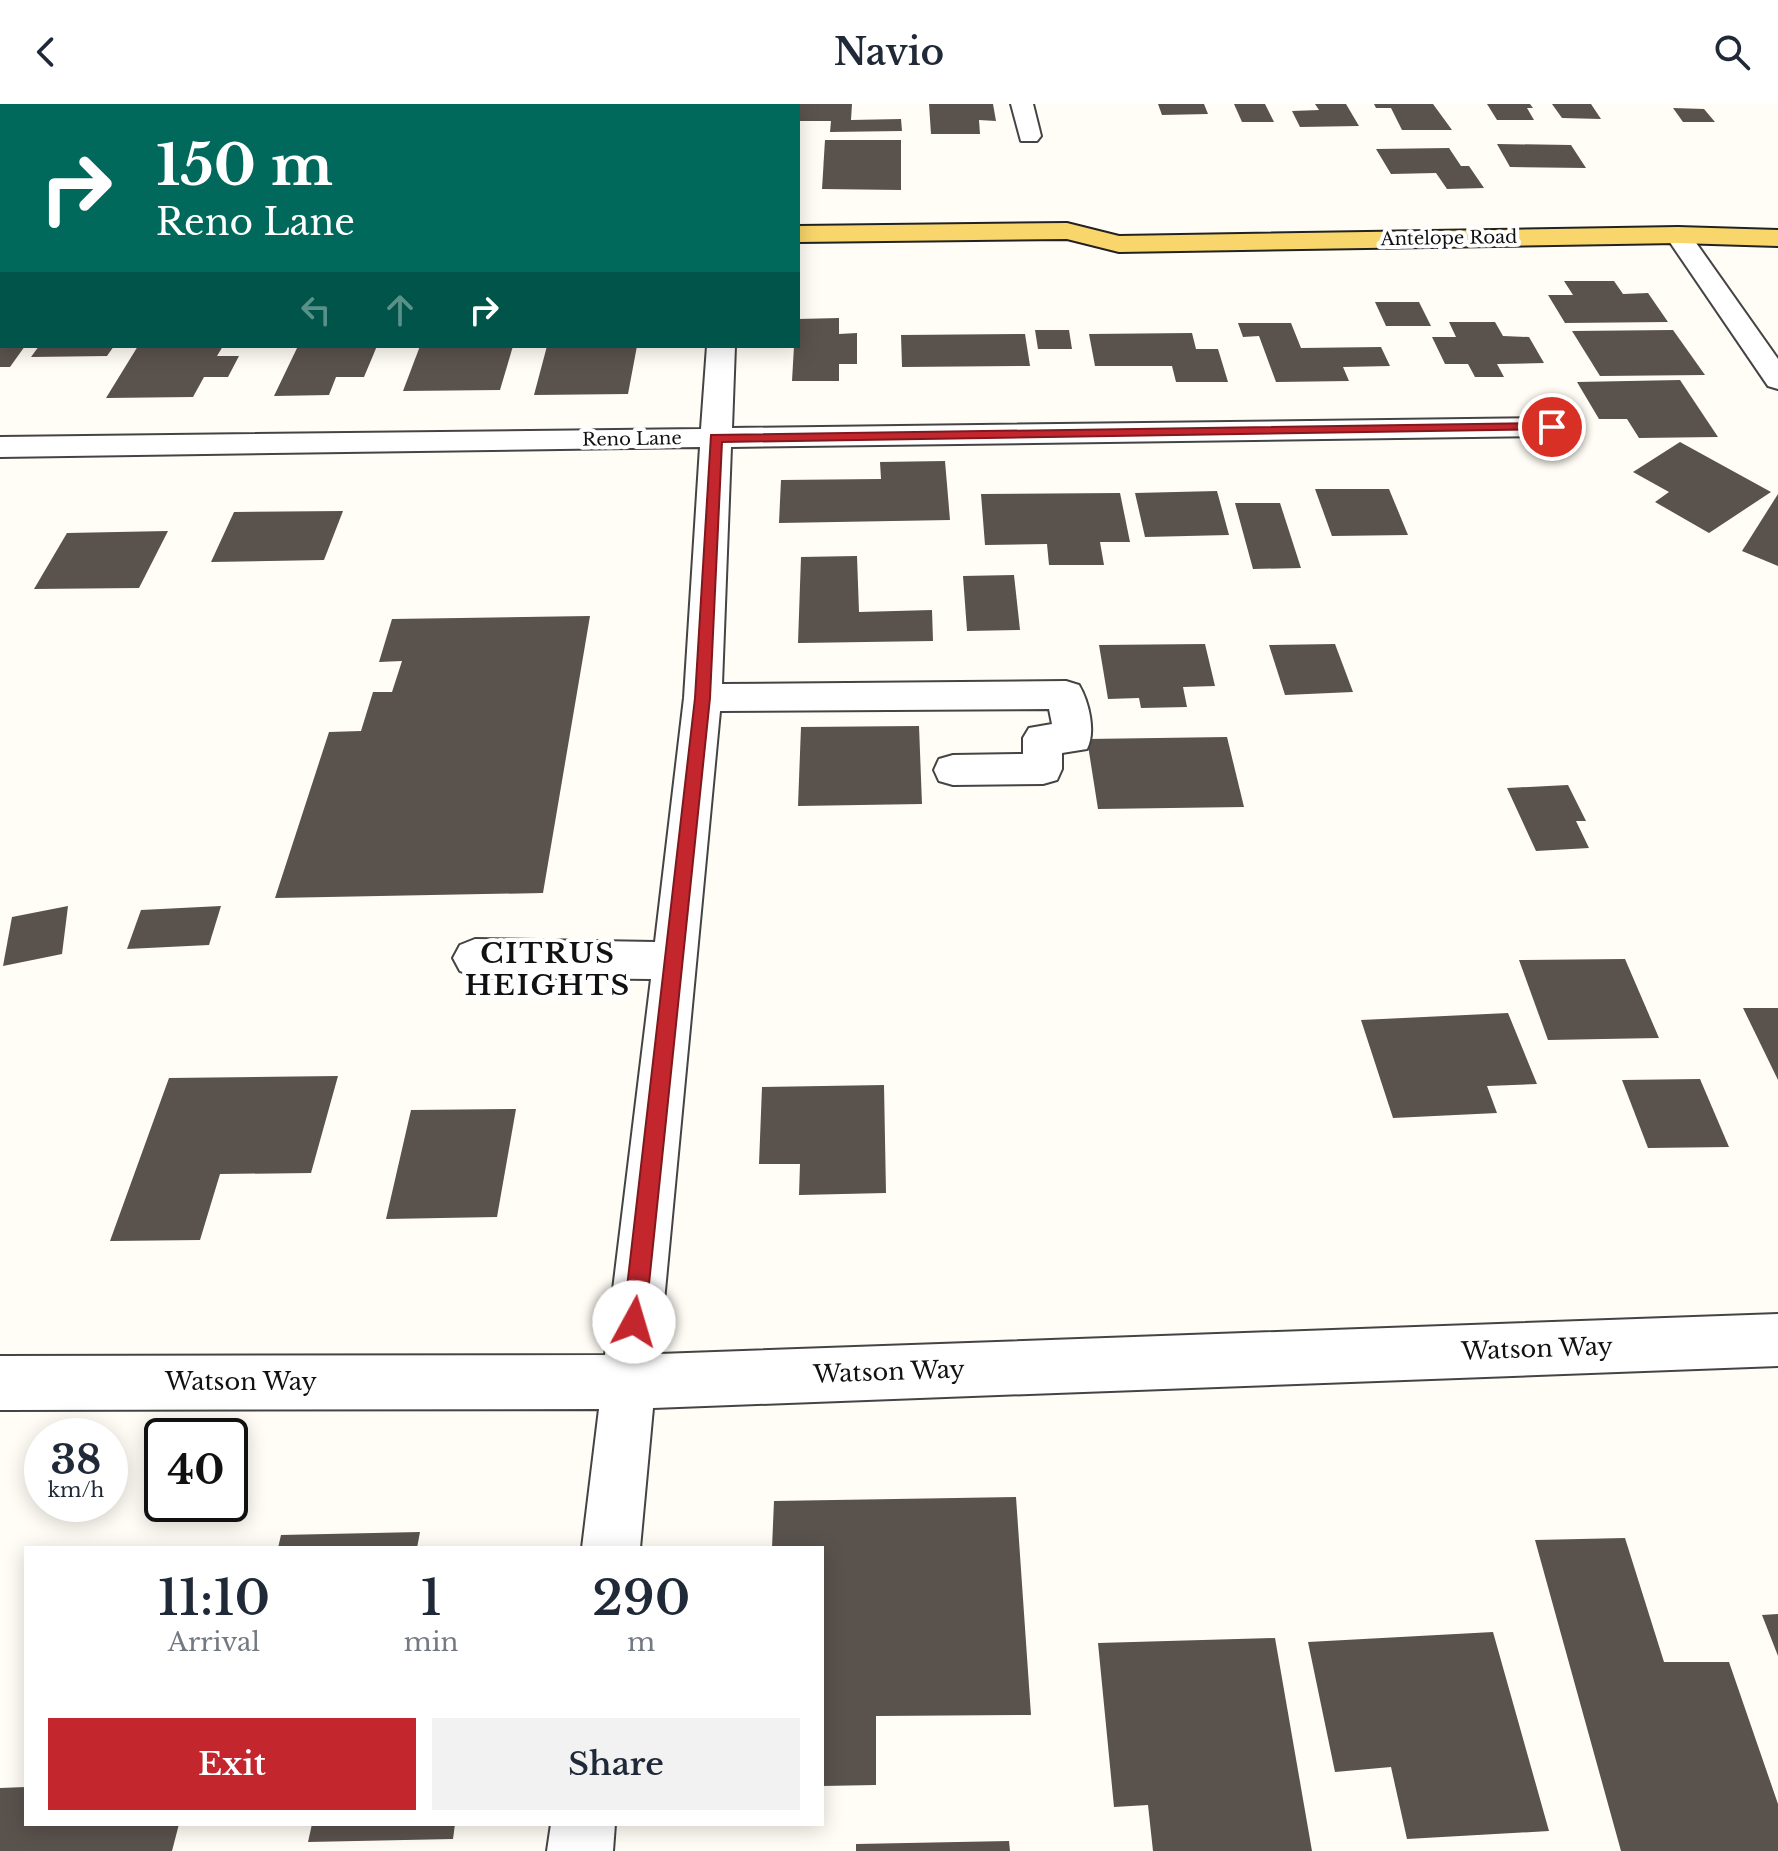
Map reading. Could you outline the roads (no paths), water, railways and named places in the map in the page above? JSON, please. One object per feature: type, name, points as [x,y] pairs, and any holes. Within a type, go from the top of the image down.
[{"type":"main road","name":"Antelope Road","points":[[800,234],[1067,231],[1119,244],[1678,235],[1778,238]]},
{"type":"main road","name":"Antelope Road","points":[[1062,257],[1077,257],[1119,244]]},
{"type":"street","points":[[1022,104],[1029,136]]},
{"type":"street","points":[[1678,235],[1778,380]]},
{"type":"street","points":[[611,1546],[703,698],[721,348]]},
{"type":"street","name":"Reno Lane","points":[[0,447],[1552,427]]},
{"type":"street","points":[[703,698],[1066,695],[1073,739],[1042,738],[1043,769],[953,770]]},
{"type":"street","points":[[475,958],[674,961]]},
{"type":"street","name":"Watson Way","points":[[0,1383],[627,1382],[1778,1340]]},
{"type":"street","points":[[580,1851],[583,1826]]},
{"type":"district","name":"CITRUS HEIGHTS","points":[[548,969]]}]
